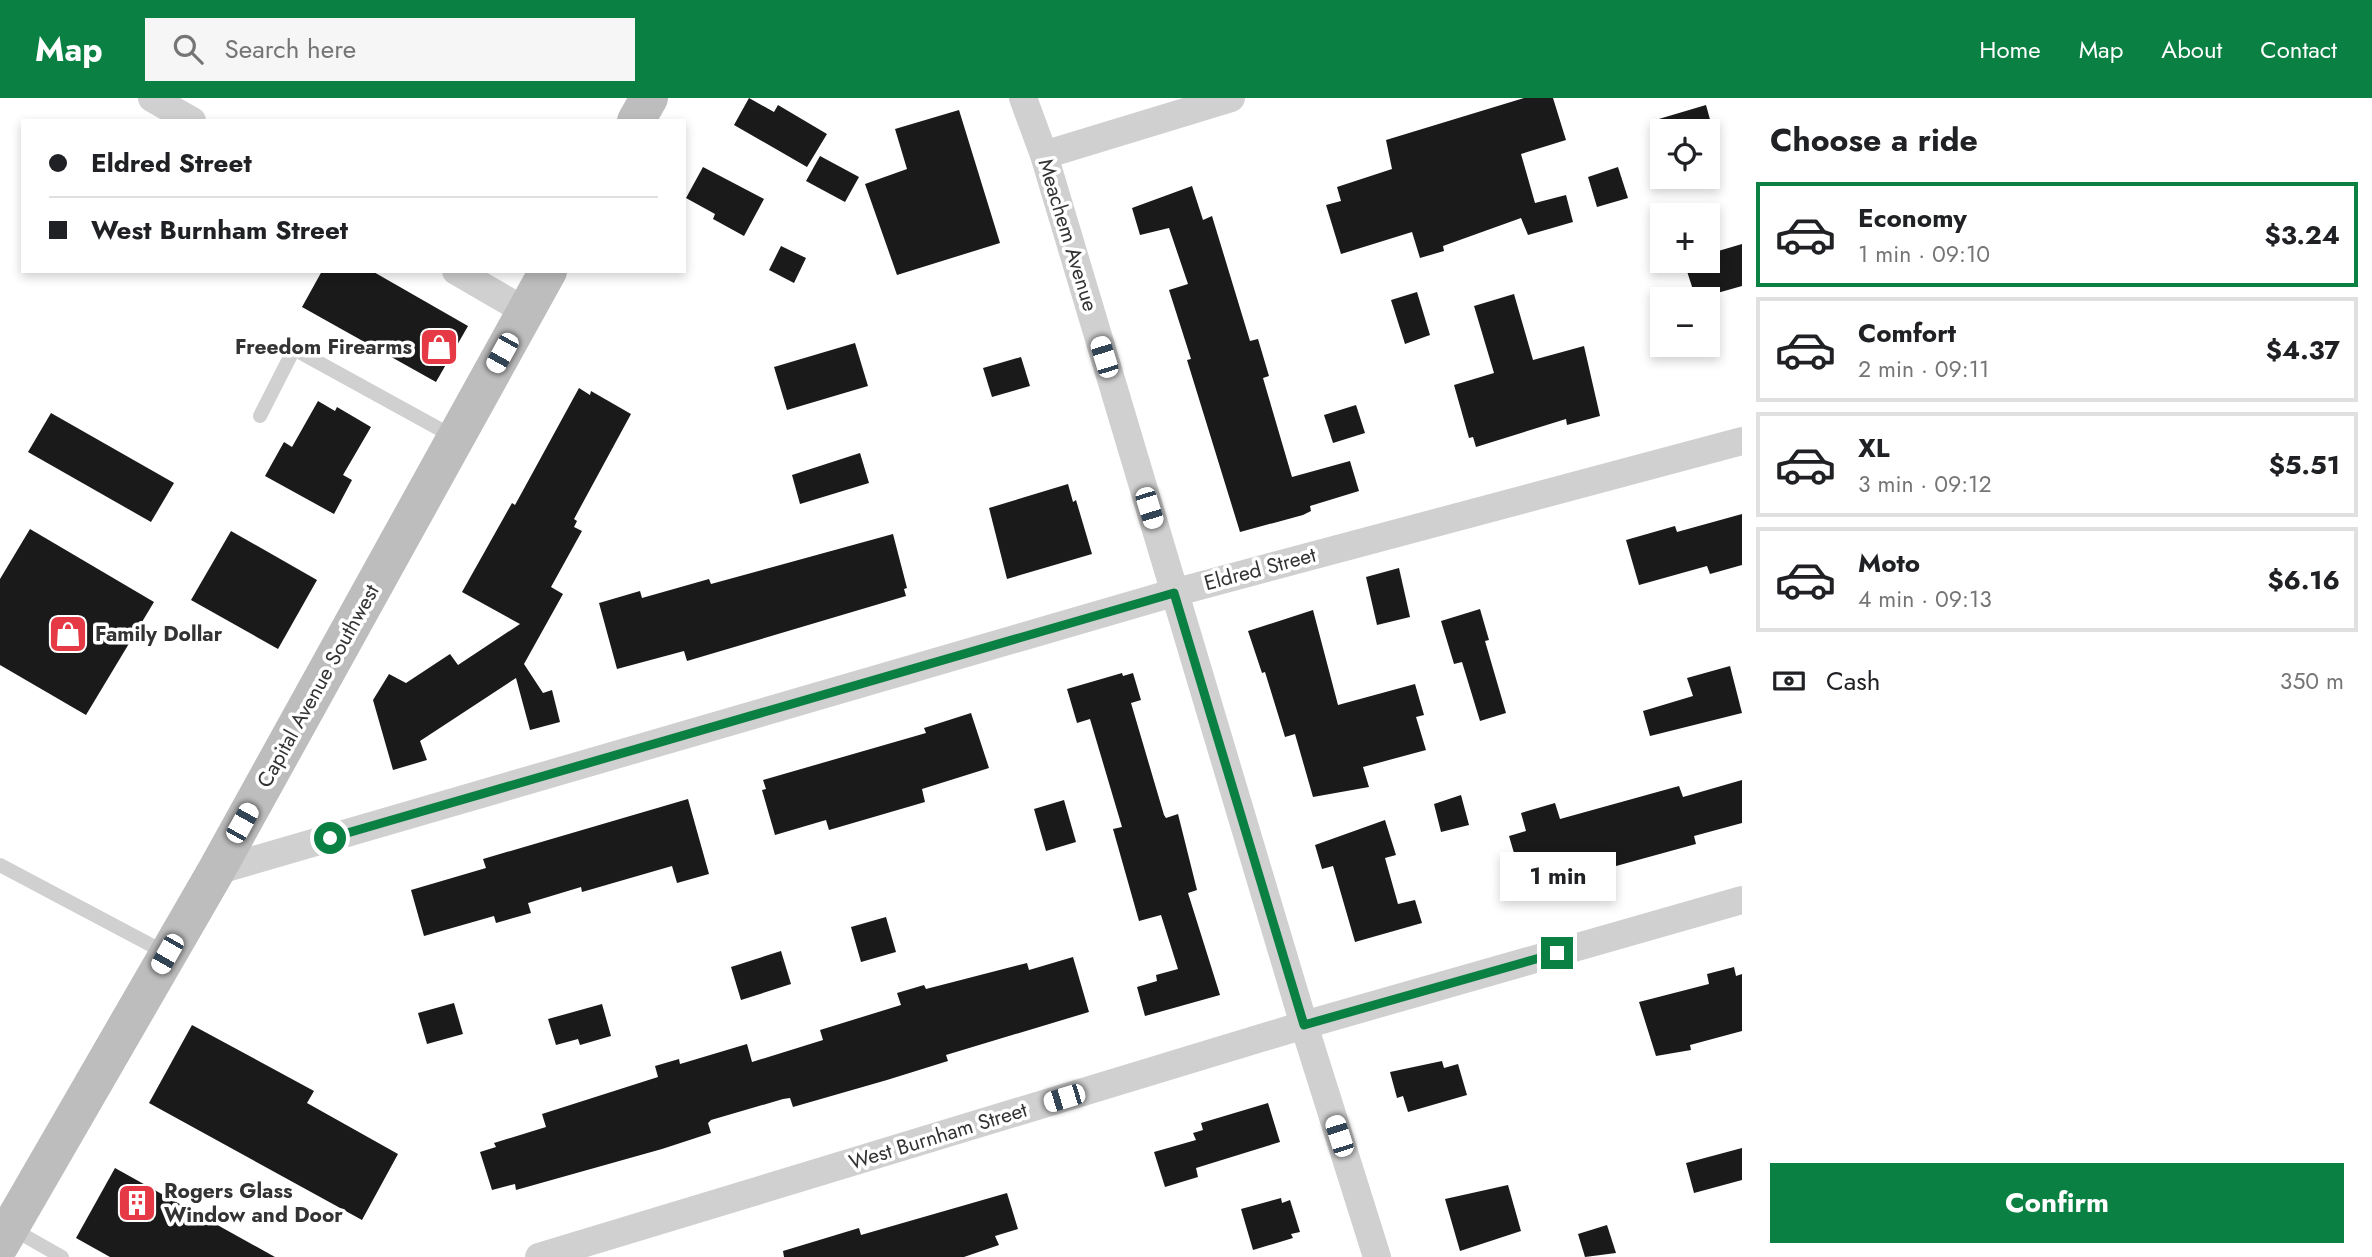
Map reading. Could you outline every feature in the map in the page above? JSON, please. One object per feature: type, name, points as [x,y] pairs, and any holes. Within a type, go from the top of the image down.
[{"type":"main road","points":[[637,119],[649,98]]},
{"type":"main road","name":"Capital Avenue Southwest","points":[[5,1237],[215,871],[547,273]]},
{"type":"street","points":[[152,98],[189,119]]},
{"type":"street","name":"Meachem Avenue","points":[[1023,98],[1044,155],[1304,1025],[1377,1257]]},
{"type":"street","points":[[1044,155],[1231,98]]},
{"type":"street","points":[[459,273],[525,311]]},
{"type":"street","name":"Eldred Street","points":[[215,871],[1174,593],[1742,440]]},
{"type":"street","name":"West Burnham Street","points":[[539,1257],[1304,1025],[1742,900]]},
{"type":"lane","points":[[260,416],[294,349],[456,437]]},
{"type":"lane","points":[[0,865],[167,954]]},
{"type":"lane","points":[[5,1237],[62,1257]]},
{"type":"building","points":[[749,98],[774,112],[778,105],[827,134],[807,167],[734,125]]},
{"type":"building","points":[[1524,98],[1553,98],[1566,140],[1521,154],[1535,203],[1566,195],[1573,222],[1528,235],[1521,218],[1443,246],[1444,251],[1420,258],[1412,232],[1341,254],[1326,205],[1341,201],[1337,187],[1392,169],[1386,140]]},
{"type":"building","points":[[1706,105],[1710,119],[1659,119]]},
{"type":"building","points":[[959,110],[1000,243],[897,275],[865,184],[907,169],[895,129]]},
{"type":"building","points":[[820,156],[859,177],[845,202],[806,181]]},
{"type":"building","points":[[703,167],[764,199],[744,236],[713,219],[715,214],[686,198]]},
{"type":"building","points":[[1618,167],[1628,198],[1597,207],[1588,177]]},
{"type":"building","points":[[1192,186],[1203,220],[1212,216],[1250,341],[1258,339],[1269,376],[1263,378],[1292,477],[1350,461],[1359,491],[1310,506],[1311,511],[1303,515],[1240,532],[1187,360],[1191,359],[1169,290],[1188,284],[1169,228],[1140,235],[1132,208]]},
{"type":"building","points":[[1742,244],[1742,286],[1720,292],[1720,287],[1692,287],[1688,273],[1720,273],[1720,250]]},
{"type":"building","points":[[781,246],[806,258],[794,283],[769,270]]},
{"type":"building","points":[[321,273],[375,273],[468,326],[436,382],[302,307]]},
{"type":"building","points":[[1417,292],[1430,335],[1405,344],[1391,300]]},
{"type":"building","points":[[1514,294],[1533,360],[1584,346],[1600,416],[1567,425],[1566,419],[1476,447],[1473,437],[1469,438],[1454,385],[1494,373],[1474,306]]},
{"type":"building","points":[[855,343],[868,386],[787,410],[774,367]]},
{"type":"building","points":[[1021,357],[1030,386],[992,397],[983,368]]},
{"type":"building","points":[[579,388],[590,395],[591,391],[631,414],[574,519],[577,521],[574,527],[582,531],[551,587],[563,594],[524,664],[543,693],[552,690],[560,722],[530,730],[516,678],[420,741],[427,760],[393,770],[373,700],[389,674],[406,683],[450,654],[458,665],[520,624],[462,592],[512,503],[515,505]]},
{"type":"building","points":[[318,401],[335,411],[337,407],[371,427],[343,475],[352,480],[334,514],[265,476],[284,442],[292,447]]},
{"type":"building","points":[[1356,405],[1365,433],[1333,443],[1324,415]]},
{"type":"building","points":[[51,413],[174,483],[151,522],[28,452]]},
{"type":"building","points":[[860,453],[869,483],[800,504],[792,475]]},
{"type":"building","points":[[1068,484],[1073,502],[1076,500],[1092,554],[1007,579],[989,508]]},
{"type":"building","points":[[1742,514],[1742,565],[1710,574],[1707,566],[1639,585],[1626,540],[1675,526],[1677,532]]},
{"type":"building","points":[[30,529],[154,602],[86,715],[0,665],[0,579]]},
{"type":"building","points":[[231,531],[317,580],[278,649],[191,600]]},
{"type":"building","points":[[893,534],[907,588],[904,589],[906,596],[687,661],[684,651],[617,669],[599,603],[640,591],[642,598],[709,579],[711,584]]},
{"type":"building","points":[[1399,568],[1410,617],[1377,625],[1366,577]]},
{"type":"building","points":[[1480,609],[1489,640],[1485,641],[1506,713],[1480,721],[1462,662],[1454,664],[1441,621]]},
{"type":"building","points":[[1313,610],[1338,705],[1415,684],[1424,715],[1416,717],[1426,750],[1363,767],[1369,787],[1313,797],[1295,734],[1285,737],[1265,672],[1262,673],[1248,631]]},
{"type":"building","points":[[1730,666],[1742,713],[1650,736],[1643,711],[1693,696],[1687,678]]},
{"type":"building","points":[[1122,673],[1123,676],[1133,673],[1141,700],[1131,703],[1164,815],[1166,818],[1178,814],[1197,890],[1188,893],[1220,995],[1145,1016],[1137,987],[1157,981],[1156,975],[1178,969],[1161,915],[1139,921],[1113,829],[1122,827],[1090,719],[1077,723],[1067,689]]},
{"type":"building","points":[[971,713],[989,768],[922,789],[925,802],[829,830],[826,820],[775,835],[762,790],[766,789],[763,780],[926,733],[924,728]]},
{"type":"building","points":[[1742,780],[1742,823],[1694,836],[1696,844],[1587,874],[1585,867],[1523,884],[1509,836],[1526,831],[1521,813],[1555,803],[1560,819],[1679,786],[1683,797]]},
{"type":"building","points":[[1461,795],[1469,825],[1441,832],[1434,804]]},
{"type":"building","points":[[688,799],[709,874],[677,883],[672,866],[582,892],[581,887],[528,903],[531,913],[496,923],[494,916],[424,936],[411,890],[486,868],[483,859]]},
{"type":"building","points":[[1064,800],[1076,842],[1046,851],[1034,809]]},
{"type":"building","points":[[1385,820],[1396,855],[1385,858],[1398,904],[1415,900],[1422,923],[1355,942],[1333,866],[1322,869],[1315,845]]},
{"type":"building","points":[[886,917],[896,952],[861,962],[851,927]]},
{"type":"building","points":[[781,951],[791,984],[741,1000],[731,967]]},
{"type":"building","points":[[1073,957],[1089,1012],[946,1055],[948,1061],[793,1107],[790,1098],[783,1099],[711,1120],[708,1123],[711,1133],[662,1149],[516,1190],[515,1184],[492,1190],[480,1152],[496,1147],[494,1143],[546,1127],[542,1114],[658,1077],[655,1066],[679,1059],[680,1064],[747,1044],[752,1062],[823,1040],[820,1030],[901,1005],[897,993],[924,985],[926,989],[1027,963],[1029,970]]},
{"type":"building","points":[[1734,967],[1736,976],[1742,974],[1742,1031],[1690,1045],[1691,1050],[1656,1056],[1639,1002],[1709,984],[1707,974]]},
{"type":"building","points":[[454,1003],[463,1034],[427,1044],[418,1013]]},
{"type":"building","points":[[602,1004],[611,1036],[580,1045],[578,1039],[556,1045],[548,1019]]},
{"type":"building","points":[[192,1025],[314,1091],[307,1103],[398,1154],[362,1220],[149,1103]]},
{"type":"building","points":[[1442,1061],[1444,1068],[1458,1064],[1467,1095],[1408,1112],[1403,1096],[1397,1098],[1390,1072]]},
{"type":"building","points":[[1268,1103],[1280,1142],[1196,1168],[1198,1177],[1165,1187],[1154,1152],[1196,1140],[1193,1133],[1203,1130],[1201,1123]]},
{"type":"building","points":[[1742,1148],[1742,1180],[1694,1193],[1686,1163]]},
{"type":"building","name":"Rogers Glass Window and Door","points":[[115,1168],[275,1257],[110,1257],[76,1238]]},
{"type":"building","points":[[1508,1185],[1521,1231],[1460,1251],[1445,1199]]},
{"type":"building","points":[[1007,1193],[1018,1229],[995,1236],[999,1245],[964,1257],[784,1257],[783,1251],[859,1228],[861,1235]]},
{"type":"building","points":[[1281,1198],[1282,1203],[1290,1200],[1300,1232],[1291,1234],[1293,1238],[1253,1250],[1241,1209]]},
{"type":"building","points":[[1607,1225],[1616,1253],[1585,1257],[1578,1234]]},
{"type":"place","name":"Freedom Firearms","points":[[439,347]]},
{"type":"place","name":"Family Dollar","points":[[68,634]]},
{"type":"place","name":"Rogers Glass Window and Door","points":[[137,1203]]},
{"type":"route","points":[[330,838],[1174,593],[1304,1025],[1557,953]]}]
